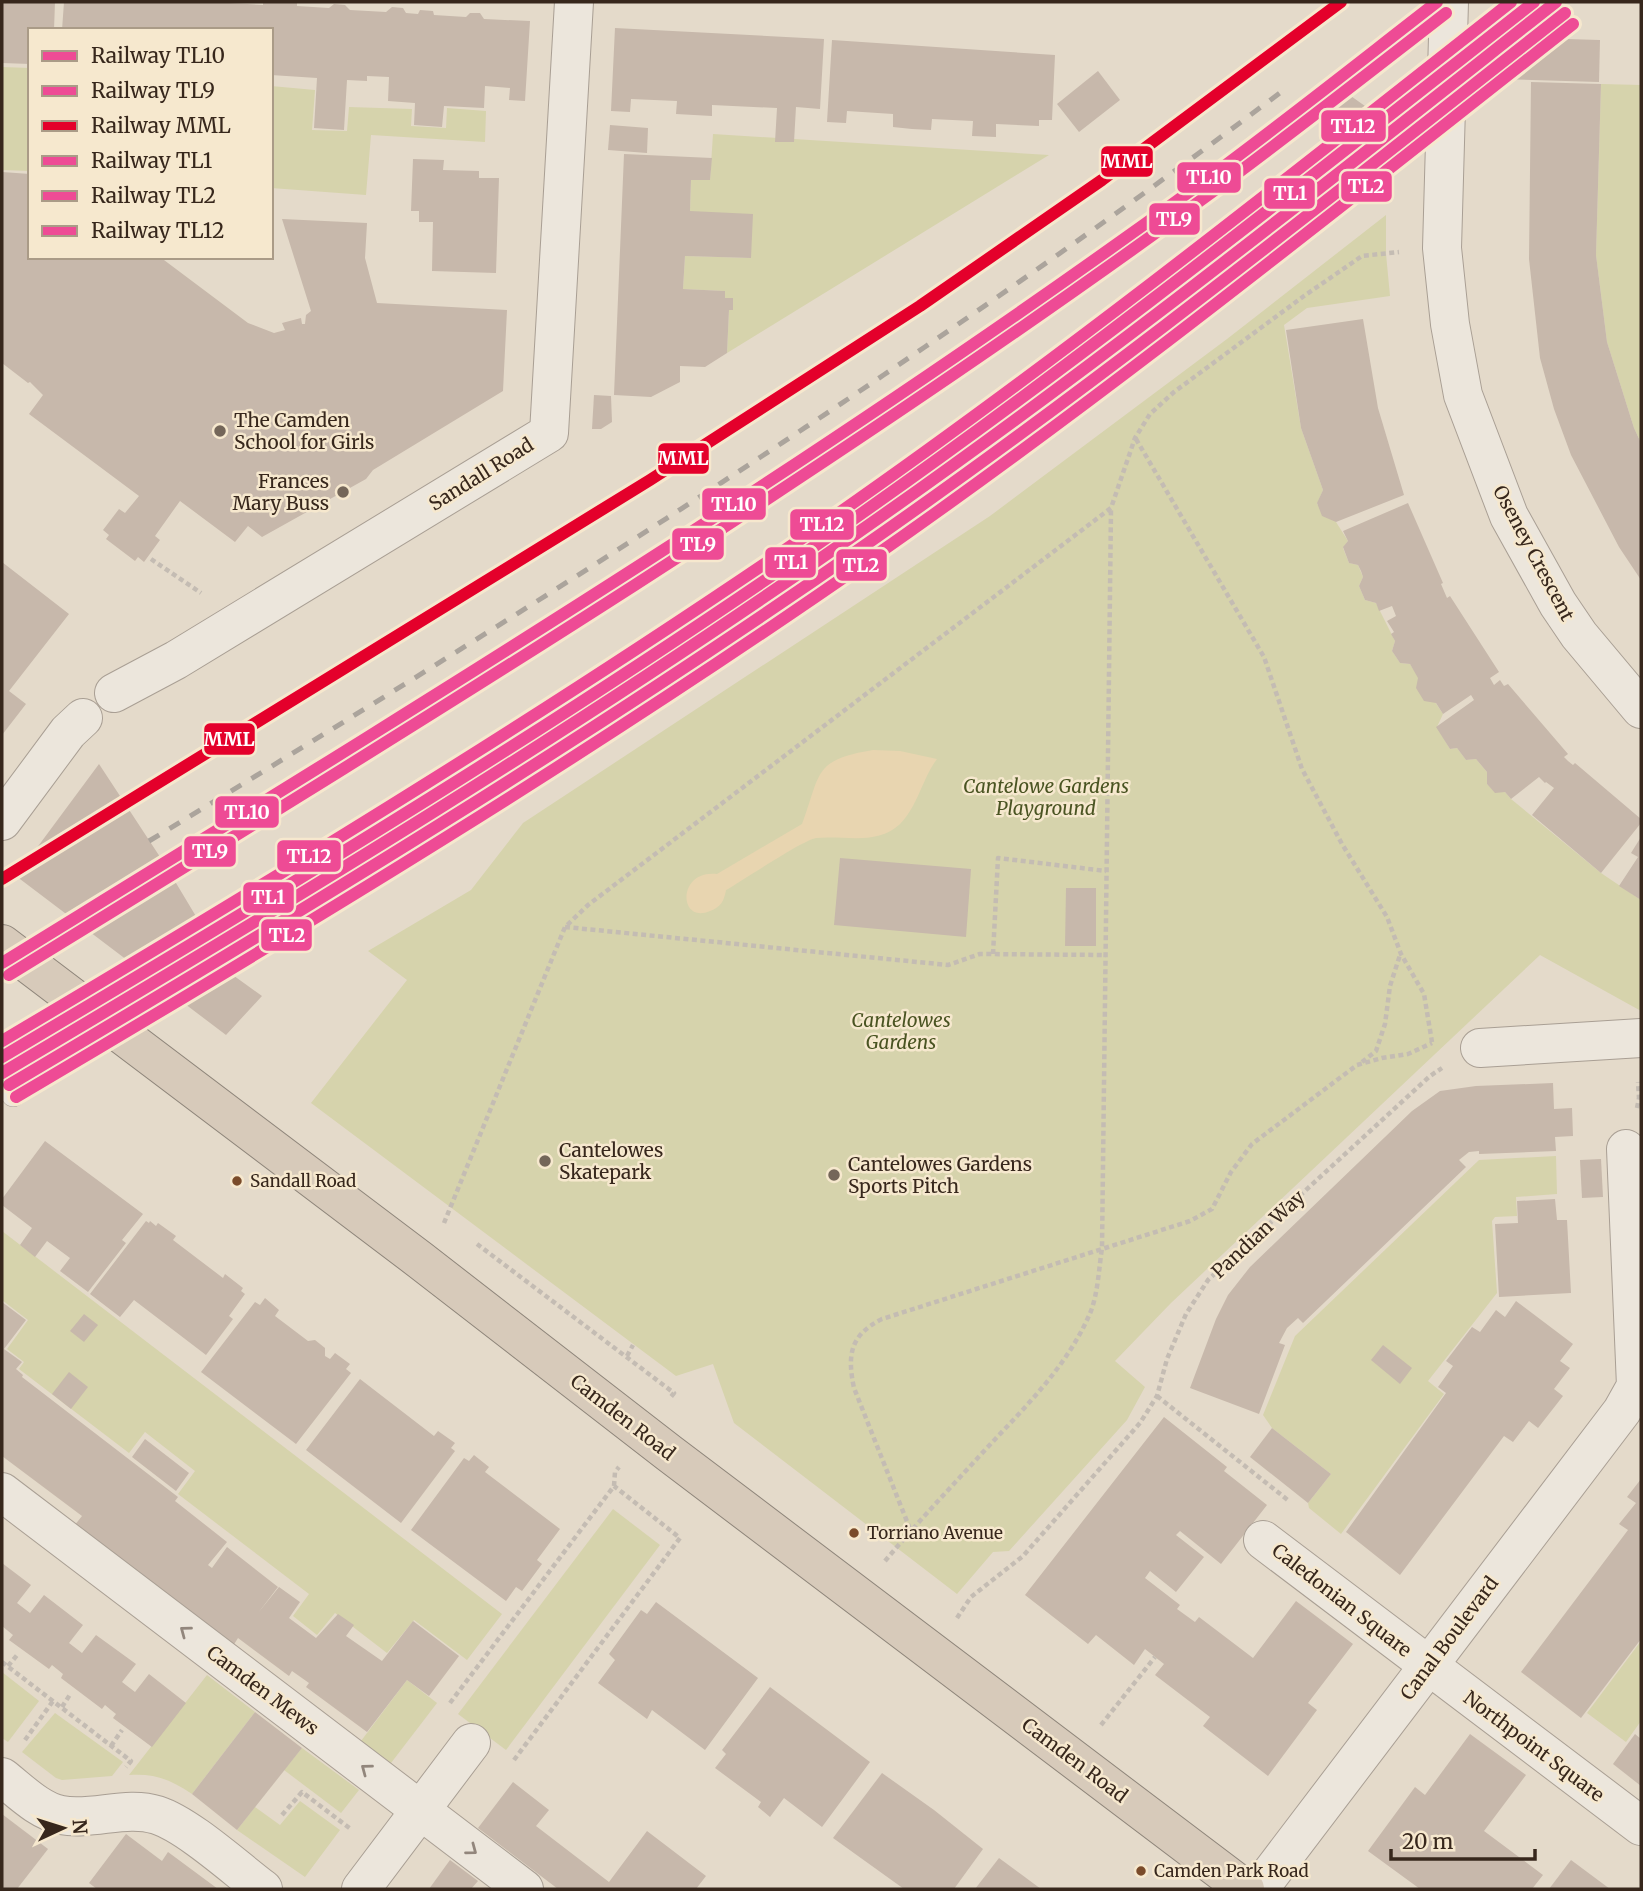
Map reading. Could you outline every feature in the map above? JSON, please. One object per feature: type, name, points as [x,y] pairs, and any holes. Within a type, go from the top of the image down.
[{"type":"highway","name":"Camden Road","points":[[2,944],[1245,1889]]},
{"type":"street","name":"Sandall Road","points":[[114,693],[250,615],[549,433],[574,2]]},
{"type":"street","name":"Oseney Crescent","points":[[1450,2],[1442,248],[1450,324],[1463,395],[1509,516],[1558,604],[1609,674],[1641,709]]},
{"type":"street","points":[[2,821],[68,732],[83,718]]},
{"type":"street","points":[[1466,1054],[1638,1038]]},
{"type":"street","name":"Canal Boulevard","points":[[1259,1889],[1622,1411],[1636,1386],[1626,1149]]},
{"type":"street","name":"Camden Mews","points":[[2,1492],[524,1889]]},
{"type":"street","name":"Caledonian Square","points":[[1263,1539],[1427,1666]]},
{"type":"street","name":"Northpoint Square","points":[[1427,1666],[1641,1826]]},
{"type":"street","points":[[361,1889],[471,1743]]},
{"type":"street","points":[[2,1777],[47,1810],[59,1815],[145,1812],[170,1819],[263,1889]]},
{"type":"lane","points":[[4,1093],[36,1078],[91,1012]]},
{"type":"path","points":[[858,1594],[910,1530],[1031,1402],[1061,1366],[1091,1310],[1102,1248],[1111,508],[1135,438],[1150,414],[1174,393],[1362,256],[1442,248]]},
{"type":"path","points":[[1135,438],[1264,657],[1302,769],[1342,844],[1387,917],[1401,954],[1424,993],[1432,1043]]},
{"type":"path","points":[[456,1228],[445,1220],[565,927],[588,905],[1111,508]]},
{"type":"path","points":[[151,559],[195,590],[250,615]]},
{"type":"path","points":[[993,954],[999,858],[1106,872]]},
{"type":"path","points":[[565,927],[948,965],[980,954],[1105,955]]},
{"type":"path","points":[[910,1530],[854,1388],[850,1371],[856,1339],[867,1327],[882,1319],[1190,1221],[1212,1209],[1231,1172],[1252,1144],[1376,1051],[1385,1024],[1390,986],[1401,954]]},
{"type":"path","points":[[1626,1149],[1639,1098],[1638,1038]]},
{"type":"path","points":[[1357,1065],[1408,1054],[1432,1043],[1466,1054]]},
{"type":"path","name":"Pandian Way","points":[[933,1651],[971,1597],[1023,1556],[1140,1423],[1157,1396],[1167,1359],[1185,1314],[1208,1280],[1430,1076],[1466,1054]]},
{"type":"path","points":[[467,1236],[674,1393]]},
{"type":"path","points":[[627,1356],[633,1345]]},
{"type":"path","name":"Caledonian Square","points":[[1157,1396],[1292,1504],[1263,1539]]},
{"type":"path","points":[[446,1709],[614,1486],[615,1472]]},
{"type":"path","points":[[507,1769],[680,1538],[614,1486]]},
{"type":"path","points":[[8,1667],[18,1654]]},
{"type":"path","points":[[1074,1759],[1155,1657]]},
{"type":"path","points":[[2,1662],[131,1760]]},
{"type":"path","points":[[62,1707],[71,1693]]},
{"type":"path","points":[[24,1741],[53,1701]]},
{"type":"path","points":[[111,1746],[122,1730]]},
{"type":"path","points":[[282,1815],[302,1792],[386,1855]]},
{"type":"green space","points":[[2,67],[28,68],[28,171],[2,170]]},
{"type":"green space","points":[[1601,84],[1641,85],[1641,443],[1607,342],[1596,255]]},
{"type":"green space","points":[[273,86],[315,90],[312,130],[347,131],[349,107],[412,109],[411,126],[446,128],[447,108],[486,111],[485,142],[371,135],[366,195],[273,188]]},
{"type":"green space","points":[[713,134],[1049,155],[727,353],[729,310],[733,310],[733,298],[725,298],[724,291],[683,289],[685,256],[751,258],[690,211],[691,180],[710,180]]},
{"type":"green space","name":"Cantelowes Gardens","points":[[1386,215],[1390,296],[1307,308],[1284,325],[1301,428],[1323,490],[1317,504],[1336,522],[1348,541],[1343,548],[1349,563],[1358,565],[1363,577],[1359,586],[1365,600],[1376,603],[1395,641],[1392,651],[1400,663],[1410,664],[1443,714],[1437,727],[1450,749],[1457,748],[1466,760],[1476,759],[1487,772],[1487,784],[1495,792],[1505,792],[1601,873],[1641,900],[1641,1011],[1540,955],[1171,1303],[1115,1361],[1145,1387],[1127,1420],[1009,1551],[993,1552],[957,1594],[734,1423],[713,1364],[676,1376],[311,1103],[407,980],[368,951],[471,890],[523,823],[990,516],[1227,339]]},
{"type":"green space","points":[[1556,1156],[1557,1194],[1516,1197],[1517,1216],[1495,1217],[1492,1221],[1497,1293],[1428,1381],[1444,1394],[1341,1534],[1309,1508],[1308,1503],[1331,1474],[1272,1428],[1263,1415],[1295,1336],[1479,1160]]},
{"type":"green space","points":[[2,1231],[502,1614],[467,1660],[414,1620],[387,1653],[335,1613],[317,1635],[293,1616],[309,1594],[178,1494],[195,1471],[145,1432],[129,1453],[19,1369],[24,1362],[7,1349],[28,1320],[2,1300]]},
{"type":"green space","points":[[613,1509],[660,1545],[506,1750],[458,1714]]},
{"type":"green space","points":[[1641,1641],[1641,1721],[1626,1742],[1587,1713]]},
{"type":"green space","points":[[2,1672],[39,1701],[8,1742],[2,1738]]},
{"type":"green space","points":[[207,1675],[255,1712],[192,1794],[162,1778],[129,1775]]},
{"type":"green space","points":[[407,1680],[437,1703],[391,1763],[361,1741]]},
{"type":"green space","points":[[55,1713],[123,1762],[112,1776],[62,1780],[22,1752]]},
{"type":"green space","points":[[302,1748],[359,1790],[341,1813],[284,1770]]},
{"type":"green space","points":[[300,1801],[340,1830],[305,1877],[237,1830],[255,1807],[280,1825]]},
{"type":"sand","points":[[873,750],[900,751],[937,759],[911,809],[900,824],[891,831],[871,837],[827,837],[809,840],[726,890],[717,908],[699,913],[692,910],[686,896],[695,880],[704,875],[717,874],[802,824],[822,772],[839,759]]},
{"type":"building","points":[[2,2],[55,2],[54,28],[28,28],[28,64],[2,63]]},
{"type":"building","points":[[64,2],[211,2],[263,5],[263,2],[297,2],[297,6],[329,8],[334,4],[345,5],[350,10],[386,12],[392,7],[403,8],[406,13],[418,14],[420,10],[433,11],[434,15],[466,17],[470,13],[480,13],[484,19],[530,21],[525,101],[509,100],[510,88],[485,86],[484,108],[444,106],[442,127],[414,125],[415,103],[388,101],[389,77],[367,76],[367,81],[347,80],[344,130],[314,128],[317,78],[273,75],[273,28],[62,28]]},
{"type":"building","points":[[615,28],[824,39],[820,109],[796,107],[794,142],[775,142],[777,108],[712,105],[712,116],[676,114],[677,101],[631,99],[630,112],[611,111]]},
{"type":"building","points":[[1500,37],[1600,40],[1599,82],[1499,79]]},
{"type":"building","points":[[832,40],[1055,55],[1052,120],[1039,120],[1039,126],[996,124],[996,137],[972,136],[973,121],[932,119],[931,130],[912,129],[893,127],[893,114],[847,111],[846,123],[827,122]]},
{"type":"building","points":[[1098,71],[1120,100],[1079,132],[1057,104]]},
{"type":"building","points":[[1531,82],[1601,84],[1596,255],[1607,342],[1641,443],[1641,580],[1619,547],[1571,455],[1554,409],[1540,358],[1529,259]]},
{"type":"building","points":[[1314,89],[1348,94],[1389,123],[1387,197],[1375,169],[1339,125],[1309,105]]},
{"type":"building","points":[[610,125],[648,128],[647,153],[608,150]]},
{"type":"building","points":[[624,154],[712,158],[710,180],[691,180],[690,211],[753,214],[751,258],[685,256],[683,289],[725,291],[725,298],[733,298],[733,310],[729,310],[727,353],[705,367],[680,366],[680,382],[651,397],[614,395]]},
{"type":"building","points":[[413,159],[444,160],[443,170],[479,171],[479,178],[499,178],[496,273],[432,271],[433,222],[419,222],[419,211],[411,211]]},
{"type":"building","name":"The Camden School for Girls","points":[[2,172],[28,174],[28,259],[163,259],[248,323],[274,333],[285,330],[282,323],[301,318],[302,324],[305,324],[306,315],[311,311],[282,219],[367,223],[365,258],[377,303],[507,310],[503,391],[373,470],[366,479],[262,537],[248,526],[235,542],[180,501],[155,536],[160,540],[144,562],[138,557],[135,561],[106,539],[109,535],[103,530],[119,509],[125,513],[139,496],[29,414],[43,395],[30,382],[2,363]]},
{"type":"building","points":[[1363,319],[1378,408],[1404,495],[1336,522],[1322,516],[1317,503],[1323,490],[1301,428],[1286,330]]},
{"type":"building","points":[[594,395],[611,396],[612,422],[601,429],[592,429]]},
{"type":"building","points":[[1408,503],[1447,598],[1450,596],[1499,672],[1490,678],[1494,685],[1500,680],[1504,686],[1508,684],[1568,754],[1564,757],[1573,765],[1575,763],[1641,819],[1641,823],[1601,873],[1532,815],[1554,788],[1539,777],[1511,799],[1505,792],[1495,793],[1487,784],[1487,772],[1476,759],[1466,760],[1457,748],[1450,749],[1436,727],[1474,700],[1471,695],[1443,714],[1436,703],[1424,701],[1416,688],[1418,678],[1410,664],[1400,663],[1392,651],[1395,641],[1391,634],[1394,632],[1387,621],[1396,616],[1392,606],[1379,611],[1376,603],[1365,600],[1359,586],[1363,577],[1358,565],[1349,563],[1343,547],[1348,541],[1343,531]]},
{"type":"building","points":[[2,562],[69,614],[9,691],[26,704],[2,735]]},
{"type":"building","points":[[99,764],[164,863],[230,973],[262,996],[226,1035],[16,876]]},
{"type":"building","points":[[1641,837],[1641,900],[1619,886],[1638,857],[1631,853]]},
{"type":"building","points":[[840,858],[971,869],[966,937],[834,925]]},
{"type":"building","points":[[1066,888],[1096,888],[1096,946],[1065,946]]},
{"type":"building","points":[[1553,1083],[1554,1109],[1572,1108],[1573,1136],[1555,1137],[1556,1151],[1479,1154],[1479,1151],[1469,1152],[1459,1160],[1466,1167],[1303,1323],[1298,1318],[1287,1328],[1279,1343],[1285,1345],[1259,1414],[1190,1388],[1216,1319],[1228,1295],[1250,1267],[1412,1111],[1440,1091],[1476,1086]]},
{"type":"building","points":[[45,1141],[143,1214],[122,1240],[126,1243],[88,1292],[60,1271],[70,1258],[47,1241],[35,1257],[20,1245],[32,1228],[2,1205],[2,1199]]},
{"type":"building","points":[[1601,1159],[1603,1197],[1582,1198],[1580,1160]]},
{"type":"building","points":[[1555,1199],[1557,1220],[1567,1220],[1571,1293],[1499,1297],[1495,1224],[1518,1223],[1517,1201]]},
{"type":"building","points":[[146,1221],[156,1226],[158,1223],[176,1236],[173,1240],[223,1278],[225,1274],[243,1288],[241,1291],[245,1294],[229,1316],[233,1319],[206,1355],[134,1300],[120,1317],[90,1294]]},
{"type":"building","points":[[265,1298],[279,1310],[275,1316],[308,1341],[315,1340],[325,1348],[325,1356],[330,1359],[335,1353],[350,1364],[346,1369],[351,1373],[296,1444],[201,1372],[255,1302],[260,1305]]},
{"type":"building","points":[[1516,1301],[1573,1344],[1560,1361],[1570,1368],[1554,1389],[1563,1396],[1538,1428],[1529,1421],[1513,1442],[1504,1436],[1400,1575],[1346,1532],[1446,1393],[1438,1387],[1453,1366],[1446,1361],[1472,1327],[1480,1332],[1496,1310],[1505,1317]]},
{"type":"building","points":[[2,1302],[26,1320],[4,1349],[22,1362],[16,1369],[22,1377],[178,1497],[175,1501],[227,1542],[208,1565],[212,1568],[227,1547],[278,1587],[258,1613],[279,1587],[300,1602],[289,1618],[316,1638],[338,1614],[354,1625],[346,1636],[382,1661],[413,1621],[459,1656],[429,1696],[407,1680],[367,1732],[306,1687],[309,1683],[292,1671],[289,1676],[238,1638],[233,1646],[74,1526],[82,1516],[2,1456]]},
{"type":"building","points":[[84,1314],[98,1325],[84,1342],[70,1331]]},
{"type":"building","points":[[1383,1345],[1412,1368],[1400,1384],[1371,1360]]},
{"type":"building","points":[[69,1372],[88,1387],[71,1409],[52,1394]]},
{"type":"building","points":[[360,1379],[434,1436],[438,1431],[455,1443],[451,1448],[455,1451],[401,1523],[306,1450]]},
{"type":"building","points":[[1164,1417],[1227,1467],[1224,1471],[1267,1505],[1221,1564],[1180,1531],[1176,1535],[1204,1557],[1176,1592],[1150,1571],[1145,1578],[1180,1605],[1177,1609],[1195,1622],[1199,1617],[1253,1658],[1296,1601],[1353,1644],[1308,1703],[1317,1710],[1268,1776],[1203,1726],[1210,1717],[1155,1675],[1164,1664],[1145,1649],[1134,1665],[1096,1635],[1088,1644],[1025,1595]]},
{"type":"building","points":[[1272,1428],[1331,1474],[1308,1503],[1250,1457]]},
{"type":"building","points":[[145,1439],[189,1473],[176,1491],[132,1457]]},
{"type":"building","points":[[474,1455],[489,1467],[485,1472],[560,1529],[537,1560],[542,1564],[522,1591],[516,1587],[506,1601],[411,1530],[464,1458],[469,1461]]},
{"type":"building","points":[[1641,1479],[1641,1639],[1581,1718],[1521,1672],[1628,1530],[1619,1524],[1636,1503],[1627,1497]]},
{"type":"building","points":[[2,1563],[31,1585],[17,1603],[30,1613],[44,1595],[83,1625],[69,1643],[82,1653],[96,1635],[136,1664],[122,1682],[135,1692],[149,1674],[186,1703],[152,1747],[113,1718],[116,1714],[105,1705],[102,1709],[61,1678],[63,1674],[52,1665],[49,1669],[9,1640],[13,1635],[2,1626]]},
{"type":"building","points":[[656,1602],[758,1678],[705,1750],[652,1710],[647,1719],[598,1683],[615,1660],[609,1654],[641,1610],[647,1614]]},
{"type":"building","points":[[770,1687],[870,1762],[822,1827],[784,1798],[770,1817],[758,1807],[761,1802],[715,1768],[726,1754],[722,1750]]},
{"type":"building","points":[[255,1712],[302,1748],[237,1830],[192,1794]]},
{"type":"building","points":[[1470,1734],[1526,1775],[1484,1831],[1543,1875],[1532,1889],[1420,1889],[1368,1851],[1415,1787],[1425,1795]]},
{"type":"building","points":[[1635,1734],[1641,1739],[1641,1786],[1613,1764]]},
{"type":"building","points":[[882,1773],[983,1849],[954,1889],[904,1889],[833,1838]]},
{"type":"building","points":[[513,1782],[549,1810],[536,1826],[609,1882],[647,1831],[706,1876],[696,1889],[558,1889],[478,1828]]},
{"type":"building","points":[[2,1814],[48,1849],[17,1889],[2,1889]]},
{"type":"building","points":[[126,1834],[162,1861],[168,1852],[218,1889],[97,1889],[89,1883]]},
{"type":"building","points":[[999,1858],[1041,1889],[975,1889]]},
{"type":"building","points":[[450,1860],[478,1881],[471,1889],[429,1889]]},
{"type":"building","points":[[1571,1860],[1610,1889],[1549,1889]]},
{"type":"railway","points":[[149,841],[582,573],[724,481],[1006,291],[1281,92]]},
{"type":"rail line","name":"MML","points":[[2,879],[650,480],[920,306],[1102,180],[1341,2]]},
{"type":"rail line","name":"TL10","points":[[2,963],[606,587],[904,391],[1051,291],[1196,187],[1437,2]]},
{"type":"rail line","name":"TL12","points":[[2,1041],[424,785],[631,652],[836,515],[1093,328],[1511,2]]},
{"type":"rail line","name":"TL1","points":[[2,1057],[430,798],[745,594],[1023,397],[1280,201],[1534,2]]},
{"type":"rail line","name":"TL10","points":[[2,1073],[433,812],[645,677],[853,536],[1121,341],[1556,2]]},
{"type":"rail line","name":"TL9","points":[[9,975],[464,694],[912,403],[1204,198],[1446,13]]},
{"type":"rail line","name":"TL9","points":[[9,1085],[440,824],[652,689],[861,548],[1129,353],[1565,13]]},
{"type":"rail line","name":"TL2","points":[[16,1097],[448,836],[660,701],[869,560],[1049,431],[1573,24]]},
{"type":"place","name":"The Camden School for Girls","points":[[220,431]]},
{"type":"place","name":"Frances Mary Buss","points":[[343,492]]},
{"type":"place","name":"Cantelowes Skatepark","points":[[545,1161]]},
{"type":"place","name":"Cantelowes Gardens Sports Pitch","points":[[834,1175]]},
{"type":"place","name":"Sandall Road","points":[[237,1181]]},
{"type":"place","name":"Torriano Avenue","points":[[854,1533]]},
{"type":"place","name":"Camden Park Road","points":[[1141,1871]]},
{"type":"park label","name":"Cantelowe Gardens Playground","points":[[1046,797]]}]
